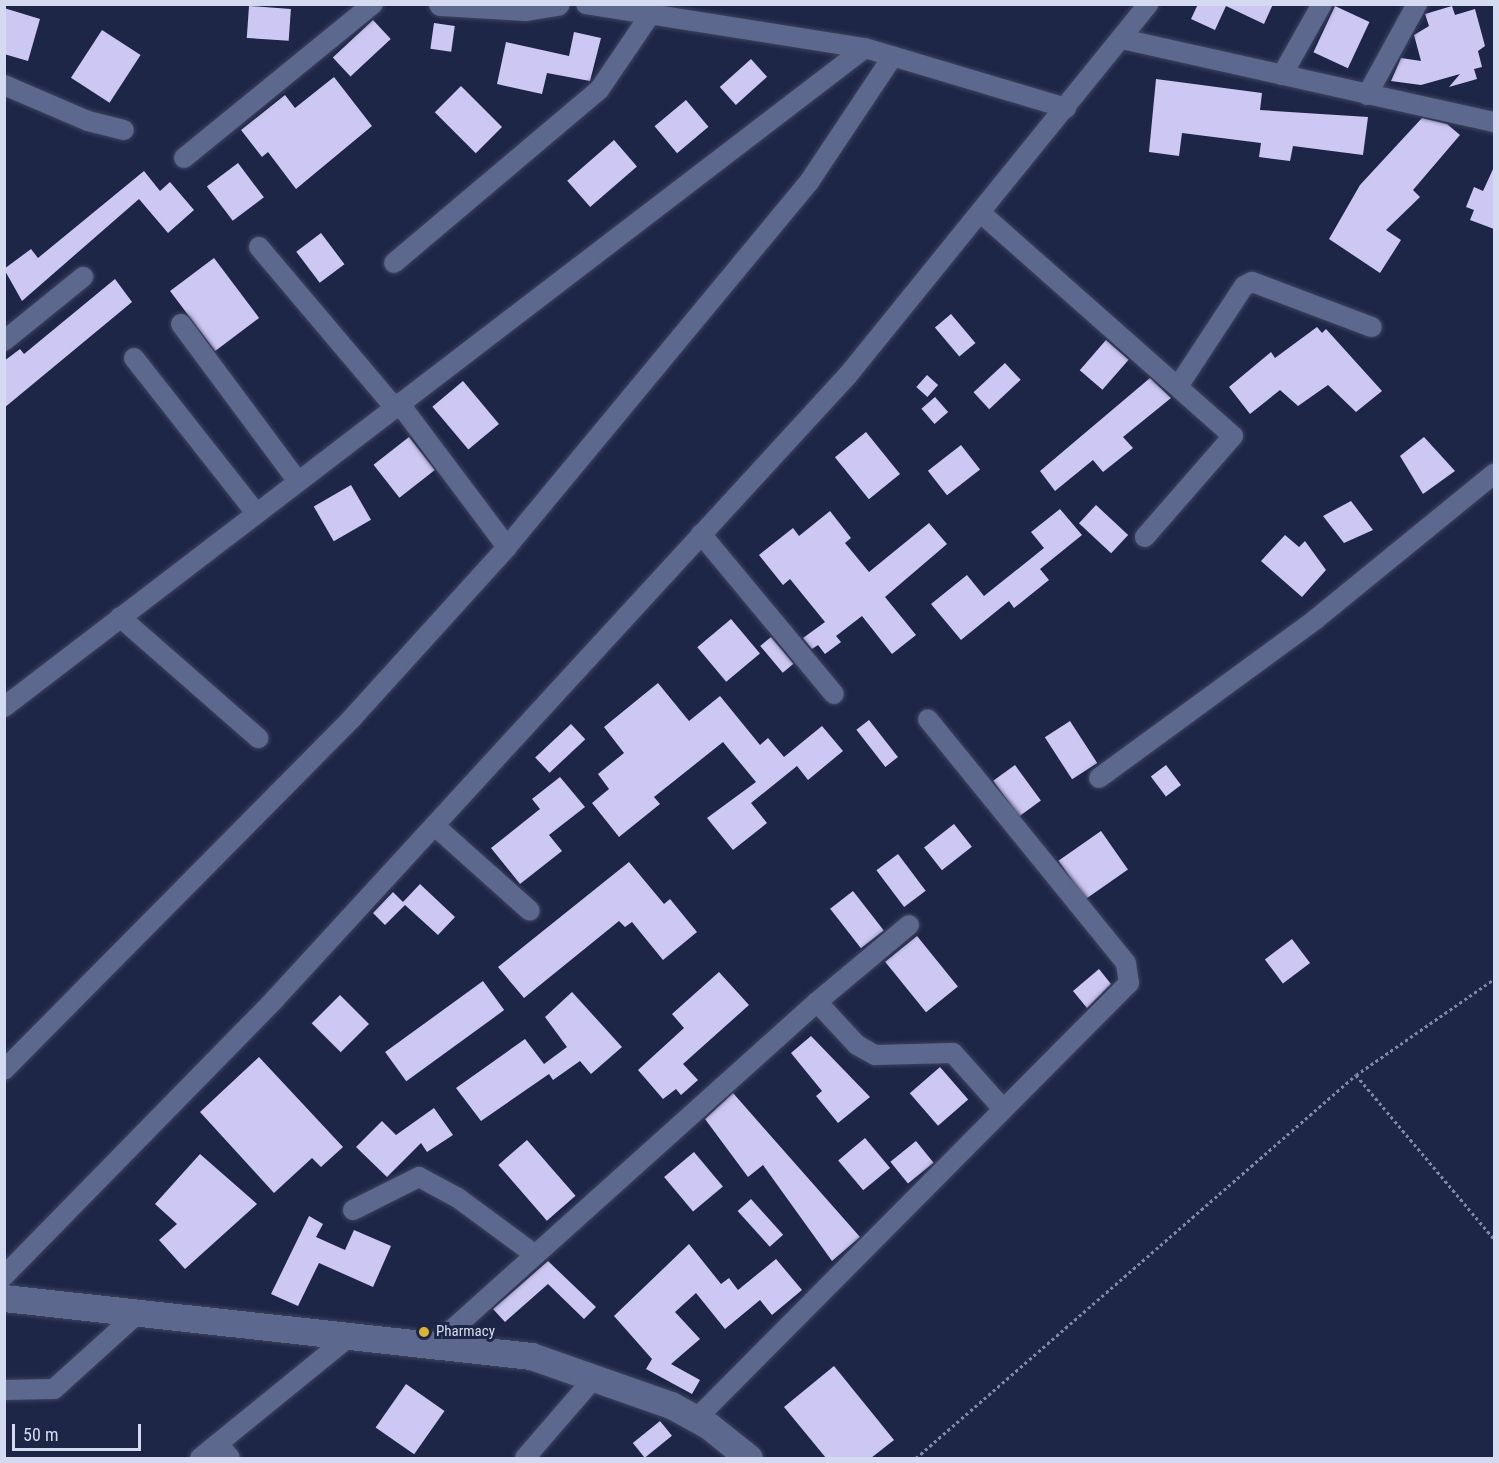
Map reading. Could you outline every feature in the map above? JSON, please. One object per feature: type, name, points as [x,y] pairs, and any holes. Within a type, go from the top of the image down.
[{"type":"main road","points":[[4,1298],[531,1356],[595,1377],[697,1418],[749,1458]]},
{"type":"street","points":[[184,158],[373,4]]},
{"type":"street","points":[[441,4],[558,4]]},
{"type":"street","points":[[586,4],[648,18],[865,48],[1066,108]]},
{"type":"street","points":[[4,1276],[267,1008],[872,348],[982,214],[1148,4]]},
{"type":"street","points":[[1282,75],[1322,4]]},
{"type":"street","points":[[1367,95],[1418,4]]},
{"type":"street","points":[[394,263],[599,90],[648,18]]},
{"type":"street","points":[[1122,39],[1494,122]]},
{"type":"street","points":[[5,704],[865,48]]},
{"type":"street","points":[[4,1070],[353,717],[507,547],[809,182],[893,56]]},
{"type":"street","points":[[4,85],[88,122],[124,130]]},
{"type":"street","points":[[982,214],[1229,430],[1233,442],[1145,537]]},
{"type":"street","points":[[259,247],[396,405],[507,547]]},
{"type":"street","points":[[4,341],[83,277]]},
{"type":"street","points":[[1179,385],[1244,286],[1252,282],[1372,327]]},
{"type":"street","points":[[181,324],[297,480]]},
{"type":"street","points":[[134,358],[255,512]]},
{"type":"street","points":[[1099,778],[1316,619],[1494,474]]},
{"type":"street","points":[[701,534],[834,694]]},
{"type":"street","points":[[120,617],[258,738]]},
{"type":"street","points":[[697,1418],[1129,983],[1130,972],[928,719]]},
{"type":"street","points":[[435,826],[530,911]]},
{"type":"street","points":[[435,1345],[817,1002],[909,924]]},
{"type":"street","points":[[817,1002],[856,1045],[875,1055],[953,1053],[1003,1109]]},
{"type":"street","points":[[353,1210],[419,1177],[458,1198],[534,1254]]},
{"type":"street","points":[[4,1390],[54,1389],[137,1314]]},
{"type":"street","points":[[200,1458],[224,1451],[350,1336]]},
{"type":"street","points":[[525,1458],[595,1377]]},
{"type":"path","points":[[916,1458],[1356,1075],[1494,979]]},
{"type":"path","points":[[1356,1075],[1494,1239]]},
{"type":"building","points":[[1198,4],[1273,4],[1264,24],[1226,6],[1215,30],[1191,19]]},
{"type":"building","points":[[249,6],[291,9],[289,41],[247,38]]},
{"type":"building","points":[[1335,6],[1369,22],[1348,68],[1313,52]]},
{"type":"building","points":[[1452,6],[1455,15],[1475,9],[1485,46],[1478,51],[1482,67],[1474,69],[1477,79],[1449,87],[1460,74],[1421,85],[1391,81],[1401,58],[1421,61],[1414,35],[1429,26],[1425,14]]},
{"type":"building","points":[[4,8],[40,19],[28,61],[4,54]]},
{"type":"building","points":[[373,20],[391,39],[351,77],[333,58]]},
{"type":"building","points":[[434,23],[455,26],[451,52],[430,49]]},
{"type":"building","points":[[102,30],[141,55],[110,103],[71,78]]},
{"type":"building","points":[[574,32],[601,38],[590,81],[547,73],[542,94],[497,84],[506,42],[569,56]]},
{"type":"building","points":[[751,59],[767,77],[736,105],[720,87]]},
{"type":"building","points":[[334,77],[372,126],[296,189],[268,152],[262,157],[241,130],[285,95],[295,108]]},
{"type":"building","points":[[1156,79],[1262,93],[1260,110],[1368,117],[1363,155],[1293,146],[1290,161],[1259,157],[1261,143],[1182,133],[1179,156],[1149,152]]},
{"type":"building","points":[[461,86],[502,127],[476,153],[435,112]]},
{"type":"building","points":[[686,100],[708,127],[677,153],[655,126]]},
{"type":"building","points":[[1422,118],[1447,124],[1460,135],[1413,190],[1420,197],[1386,230],[1401,240],[1380,273],[1329,239],[1360,185]]},
{"type":"building","points":[[614,140],[637,166],[590,207],[567,181]]},
{"type":"building","points":[[238,163],[264,197],[233,221],[207,186]]},
{"type":"building","points":[[1494,167],[1494,229],[1470,220],[1474,210],[1466,207],[1474,187],[1483,191]]},
{"type":"building","points":[[144,171],[160,191],[170,182],[194,210],[168,233],[139,199],[22,301],[4,269],[31,249],[38,258]]},
{"type":"building","points":[[321,233],[344,264],[320,283],[296,252]]},
{"type":"building","points":[[214,258],[259,318],[215,351],[170,291]]},
{"type":"building","points":[[115,279],[132,302],[4,408],[4,361],[20,349],[24,354]]},
{"type":"building","points":[[951,314],[975,343],[959,357],[935,327]]},
{"type":"building","points":[[1317,327],[1322,333],[1326,329],[1382,391],[1356,412],[1328,385],[1298,406],[1280,390],[1250,414],[1229,387],[1271,352],[1275,358]]},
{"type":"building","points":[[1106,340],[1129,360],[1102,390],[1080,370]]},
{"type":"building","points":[[1005,363],[1021,380],[989,409],[974,392]]},
{"type":"building","points":[[927,375],[938,385],[927,397],[916,387]]},
{"type":"building","points":[[1150,378],[1171,398],[1123,437],[1133,448],[1103,472],[1093,460],[1055,491],[1040,471]]},
{"type":"building","points":[[463,381],[499,424],[468,450],[432,407]]},
{"type":"building","points":[[935,397],[948,412],[935,424],[921,409]]},
{"type":"building","points":[[866,432],[900,474],[869,499],[835,457]]},
{"type":"building","points":[[409,437],[435,470],[399,498],[374,465]]},
{"type":"building","points":[[1424,437],[1455,471],[1423,494],[1400,456]]},
{"type":"building","points":[[961,445],[980,469],[947,495],[928,471]]},
{"type":"building","points":[[351,485],[371,520],[334,541],[314,506]]},
{"type":"building","points":[[1351,501],[1373,530],[1344,543],[1323,516]]},
{"type":"building","points":[[1096,505],[1128,535],[1111,553],[1079,523]]},
{"type":"building","points":[[1060,509],[1082,535],[1040,569],[1049,580],[1014,608],[1009,601],[961,640],[931,604],[967,575],[984,596],[1044,548],[1031,532]]},
{"type":"building","points":[[830,511],[851,538],[845,543],[869,572],[929,523],[947,544],[885,597],[916,635],[892,654],[862,616],[836,636],[841,642],[825,654],[818,645],[812,649],[803,638],[825,622],[790,579],[783,585],[759,555],[793,528],[799,536]]},
{"type":"building","points":[[1285,535],[1299,547],[1305,541],[1326,570],[1302,597],[1261,561]]},
{"type":"building","points":[[731,619],[760,653],[726,682],[697,647]]},
{"type":"building","points":[[771,637],[793,664],[783,673],[760,646]]},
{"type":"building","points":[[658,683],[689,721],[720,696],[760,745],[768,738],[784,757],[822,726],[843,751],[808,780],[797,766],[751,803],[767,823],[733,850],[707,818],[756,782],[723,742],[654,797],[660,804],[619,837],[592,803],[609,789],[598,774],[624,753],[604,727]]},
{"type":"building","points":[[869,720],[898,757],[885,767],[856,730]]},
{"type":"building","points":[[1070,721],[1097,763],[1072,779],[1045,737]]},
{"type":"building","points":[[571,724],[585,739],[549,773],[535,757]]},
{"type":"building","points":[[1015,765],[1041,801],[1019,816],[993,781]]},
{"type":"building","points":[[1166,765],[1181,785],[1166,796],[1151,776]]},
{"type":"building","points":[[560,777],[585,807],[549,835],[562,851],[520,884],[491,848],[540,809],[532,799]]},
{"type":"building","points":[[954,824],[972,847],[942,870],[924,847]]},
{"type":"building","points":[[1101,831],[1128,870],[1085,899],[1058,861]]},
{"type":"building","points":[[898,854],[926,891],[904,907],[876,870]]},
{"type":"building","points":[[629,862],[664,904],[670,899],[697,932],[663,960],[632,922],[625,927],[619,921],[524,998],[498,967]]},
{"type":"building","points":[[420,884],[455,917],[438,935],[405,905],[385,925],[373,913],[393,892],[403,902]]},
{"type":"building","points":[[853,891],[884,930],[861,948],[830,909]]},
{"type":"building","points":[[917,936],[958,987],[926,1012],[885,962]]},
{"type":"building","points":[[1292,939],[1310,963],[1283,983],[1265,959]]},
{"type":"building","points":[[1099,969],[1111,984],[1087,1008],[1073,991]]},
{"type":"building","points":[[719,972],[749,1005],[683,1064],[698,1080],[681,1095],[676,1089],[663,1099],[638,1070],[684,1028],[672,1014]]},
{"type":"building","points":[[483,981],[504,1010],[406,1081],[385,1052]]},
{"type":"building","points":[[572,992],[622,1047],[591,1074],[580,1061],[553,1080],[549,1074],[481,1121],[456,1088],[525,1039],[544,1064],[567,1047],[545,1017]]},
{"type":"building","points":[[340,995],[369,1024],[341,1052],[312,1023]]},
{"type":"building","points":[[811,1036],[870,1097],[838,1123],[816,1096],[822,1091],[791,1053]]},
{"type":"building","points":[[259,1057],[343,1147],[321,1167],[312,1158],[274,1193],[200,1112]]},
{"type":"building","points":[[940,1067],[968,1099],[938,1126],[910,1093]]},
{"type":"building","points":[[733,1093],[860,1237],[832,1261],[763,1165],[748,1177],[705,1119]]},
{"type":"building","points":[[434,1108],[453,1135],[427,1152],[421,1143],[387,1177],[356,1147],[382,1121],[396,1135]]},
{"type":"building","points":[[865,1138],[890,1168],[863,1190],[838,1160]]},
{"type":"building","points":[[527,1140],[576,1196],[547,1221],[498,1165]]},
{"type":"building","points":[[916,1141],[934,1163],[908,1184],[890,1162]]},
{"type":"building","points":[[694,1152],[723,1186],[693,1212],[664,1177]]},
{"type":"building","points":[[200,1154],[257,1204],[185,1269],[159,1240],[177,1224],[155,1204]]},
{"type":"building","points":[[751,1199],[783,1235],[770,1247],[738,1211]]},
{"type":"building","points":[[309,1216],[323,1224],[316,1237],[345,1250],[354,1230],[391,1246],[373,1287],[319,1263],[298,1306],[271,1294]]},
{"type":"building","points":[[689,1244],[721,1284],[729,1278],[738,1290],[776,1259],[802,1290],[772,1315],[760,1300],[725,1329],[696,1293],[675,1312],[700,1339],[671,1364],[700,1380],[692,1394],[646,1369],[652,1359],[614,1316]]},
{"type":"building","points":[[548,1261],[596,1307],[584,1319],[548,1284],[505,1322],[493,1309]]},
{"type":"building","points":[[834,1366],[894,1440],[871,1458],[826,1458],[784,1407]]},
{"type":"building","points":[[406,1384],[445,1411],[414,1454],[376,1427]]},
{"type":"building","points":[[660,1421],[672,1436],[645,1458],[633,1443]]},
{"type":"place","name":"Pharmacy","points":[[424,1332]]}]
